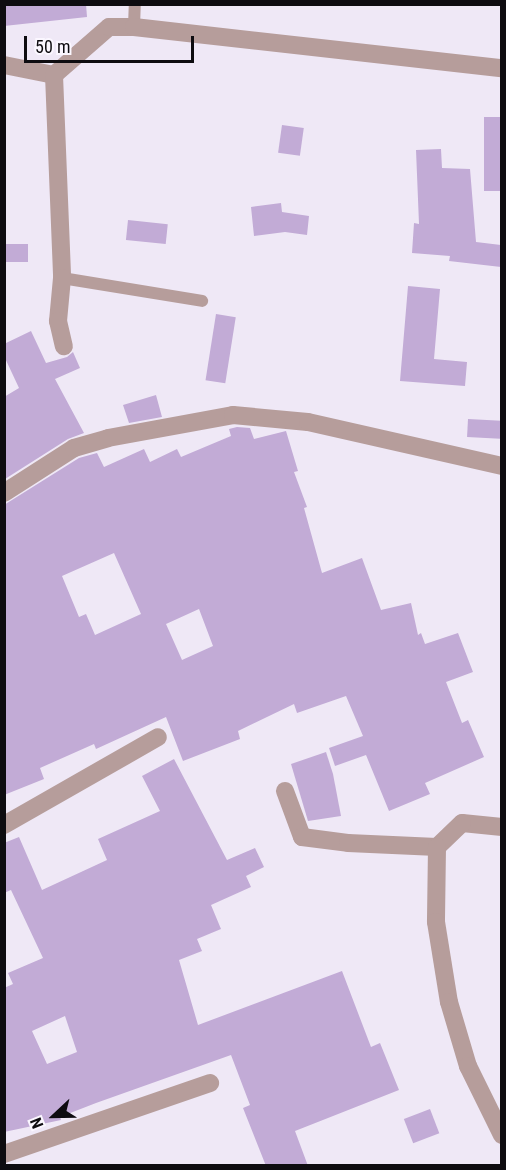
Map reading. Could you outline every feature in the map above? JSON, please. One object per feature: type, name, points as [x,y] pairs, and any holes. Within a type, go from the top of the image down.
[{"type":"street","points":[[54,75],[109,27],[134,27],[501,68]]},
{"type":"street","points":[[4,66],[54,75]]},
{"type":"street","points":[[54,75],[62,278],[58,321],[64,346]]},
{"type":"street","points":[[4,493],[74,448],[108,438],[233,414],[308,422],[501,466]]},
{"type":"street","points":[[4,825],[158,737]]},
{"type":"street","points":[[285,791],[302,837],[348,843],[437,847]]},
{"type":"street","points":[[501,827],[462,823],[437,847],[436,922],[449,1002],[468,1066],[501,1135]]},
{"type":"street","points":[[4,1154],[210,1083]]},
{"type":"lane","points":[[134,27],[135,4]]},
{"type":"lane","points":[[62,278],[202,301]]},
{"type":"building","points":[[4,4],[86,4],[87,17],[4,26]]},
{"type":"building","points":[[484,117],[501,117],[501,191],[484,191]]},
{"type":"building","points":[[282,125],[304,128],[300,156],[278,153]]},
{"type":"building","points":[[441,149],[442,168],[470,169],[476,242],[501,245],[501,267],[449,261],[450,256],[412,253],[414,223],[419,224],[416,150]]},
{"type":"building","points":[[281,203],[282,212],[309,216],[307,235],[285,232],[254,236],[251,207]]},
{"type":"building","points":[[128,220],[168,224],[166,244],[126,240]]},
{"type":"building","points":[[4,244],[28,244],[28,262],[4,262]]},
{"type":"building","points":[[408,286],[440,289],[434,359],[467,362],[465,386],[400,381]]},
{"type":"building","points":[[216,314],[236,317],[225,383],[206,380]]},
{"type":"building","points":[[31,331],[46,363],[67,357],[73,352],[80,368],[55,379],[84,433],[68,439],[5,479],[4,397],[19,388],[4,356],[4,344]]},
{"type":"building","points":[[156,395],[162,417],[129,423],[123,405]]},
{"type":"building","points":[[468,419],[501,421],[500,439],[467,437]]},
{"type":"building","points":[[250,428],[254,439],[286,431],[298,471],[294,472],[307,507],[304,508],[322,573],[362,558],[381,610],[411,603],[418,635],[421,633],[425,644],[458,633],[473,672],[446,682],[462,723],[468,720],[484,757],[425,783],[430,794],[389,811],[366,755],[335,766],[329,748],[363,736],[346,696],[297,713],[294,704],[238,731],[240,739],[183,761],[166,717],[96,749],[94,744],[40,768],[44,779],[4,795],[4,505],[79,458],[97,453],[104,467],[144,449],[150,462],[177,449],[181,457],[231,436],[229,429]],"holes":[[[114,553],[141,614],[95,635],[86,614],[79,617],[62,576]],[[199,609],[213,646],[182,660],[166,624]]]},
{"type":"building","points":[[326,752],[341,816],[308,821],[291,764]]},
{"type":"building","points":[[174,759],[227,860],[255,848],[264,867],[246,876],[251,887],[211,905],[221,929],[197,939],[202,951],[179,960],[198,1025],[342,971],[371,1047],[380,1043],[399,1090],[295,1131],[308,1166],[266,1166],[243,1108],[250,1105],[231,1055],[96,1103],[60,1117],[61,1120],[4,1132],[4,988],[13,984],[8,973],[43,958],[11,890],[4,893],[4,843],[19,837],[42,890],[107,860],[98,839],[160,811],[142,776]],"holes":[[[65,1016],[77,1052],[47,1064],[32,1031]]]},
{"type":"building","points":[[430,1109],[439,1133],[413,1143],[404,1119]]}]
